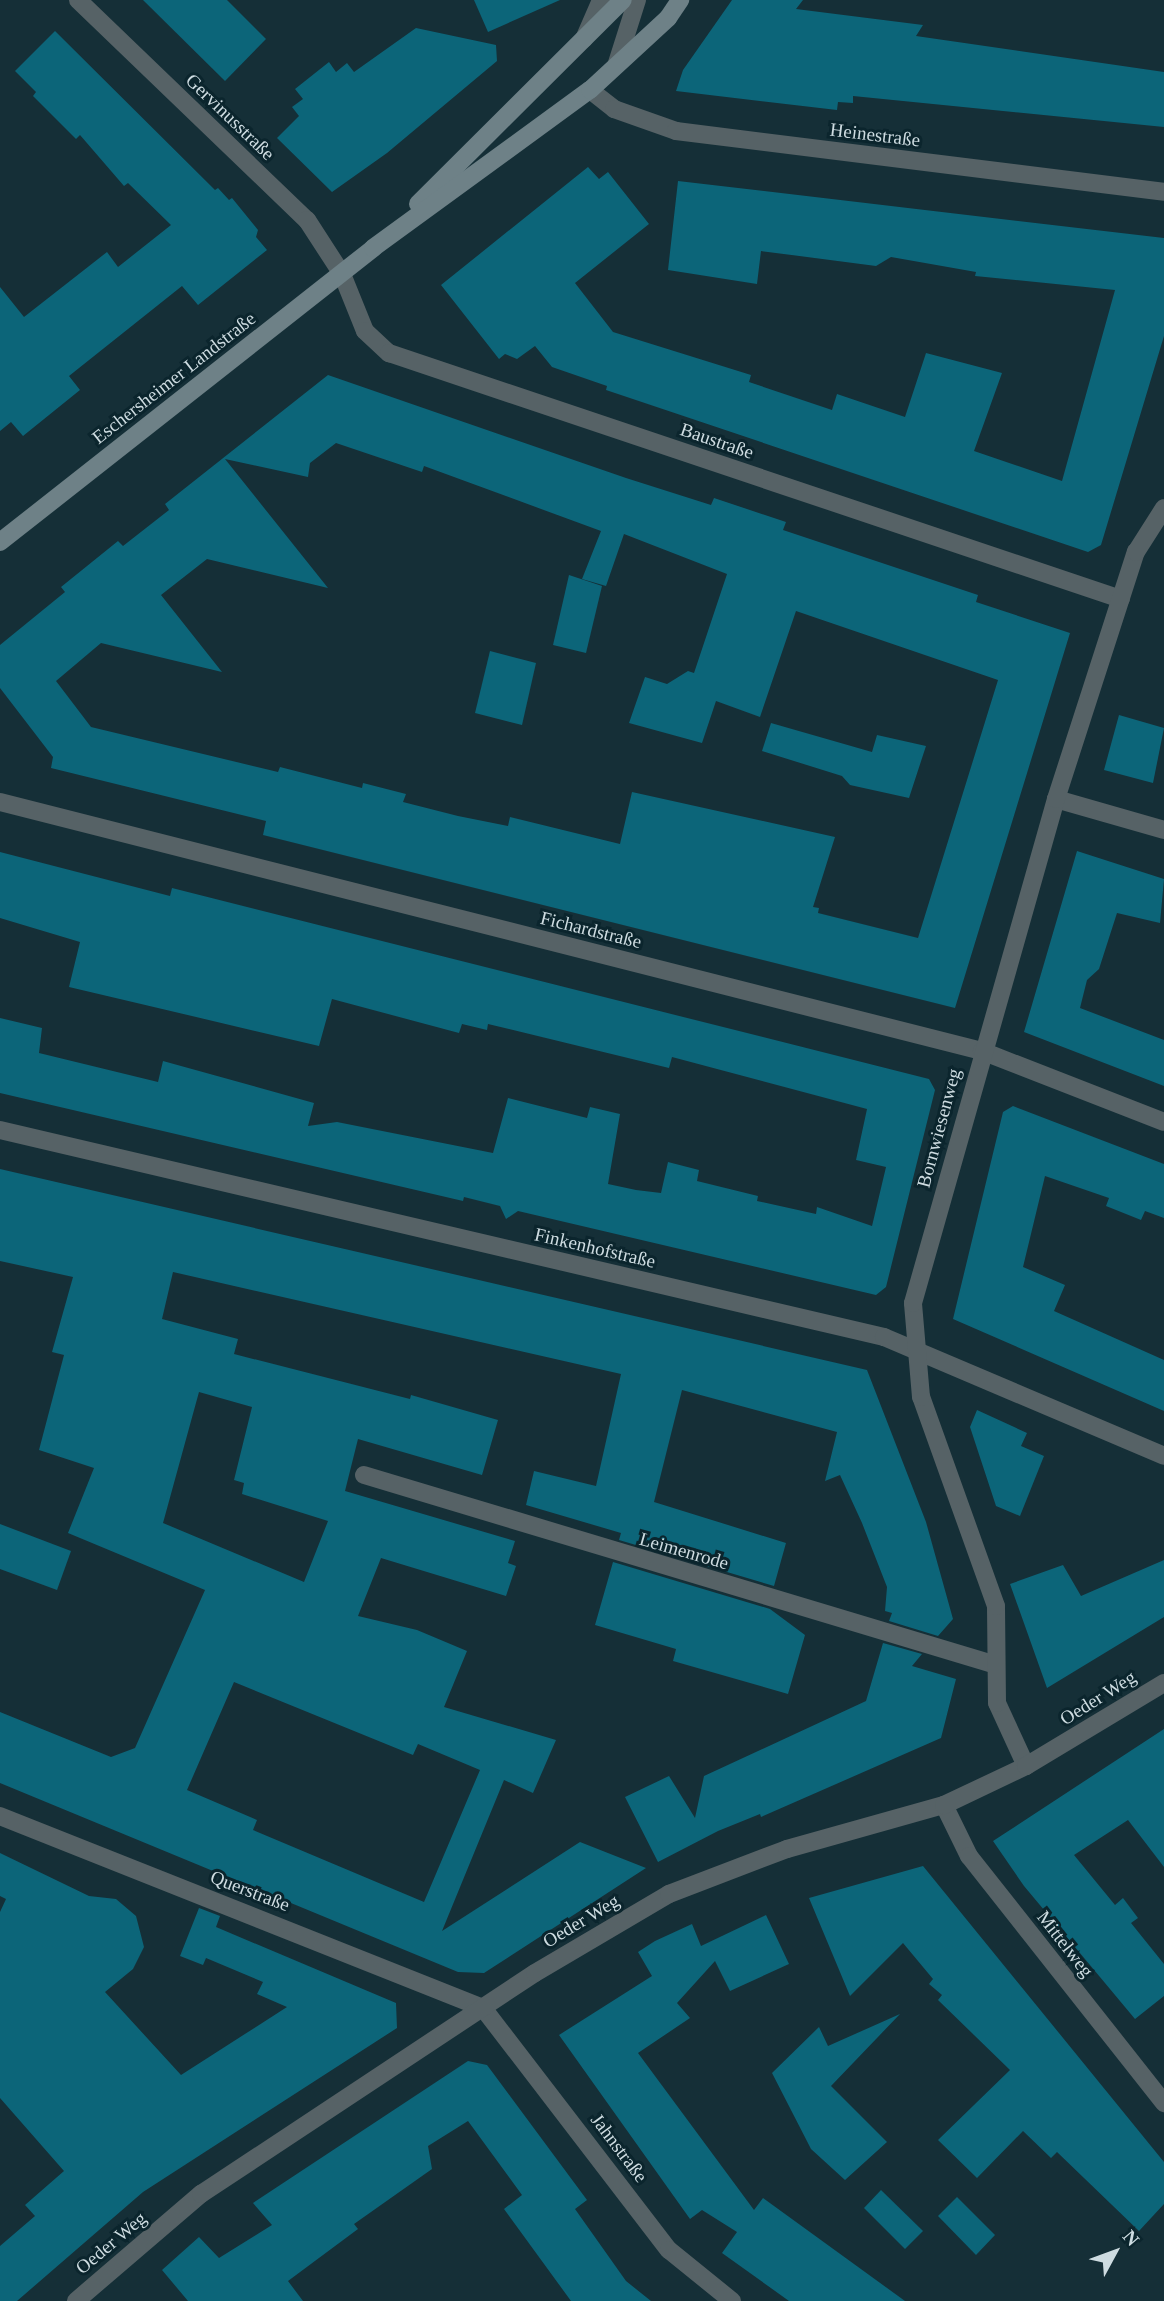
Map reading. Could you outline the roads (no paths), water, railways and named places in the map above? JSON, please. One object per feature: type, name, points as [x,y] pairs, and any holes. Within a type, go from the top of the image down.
[{"type":"main road","name":"Eschersheimer Landstraße","points":[[373,248],[581,46],[623,0]]},
{"type":"main road","name":"Eschersheimer Landstraße","points":[[0,541],[373,248],[590,90],[668,18],[680,0]]},
{"type":"street","name":"Gervinusstraße","points":[[78,0],[307,220],[342,274]]},
{"type":"street","points":[[581,46],[601,0]]},
{"type":"street","points":[[617,63],[637,0]]},
{"type":"street","name":"Heinestraße","points":[[590,90],[614,109],[676,131],[1164,192]]},
{"type":"street","name":"Baustraße","points":[[342,274],[365,331],[389,353],[1121,599]]},
{"type":"street","name":"Bornwiesenweg","points":[[1026,1766],[997,1703],[993,1664],[996,1606],[921,1397],[913,1347],[913,1303],[982,1051],[1056,799],[1136,552],[1164,508]]},
{"type":"street","points":[[1056,799],[1164,830]]},
{"type":"street","name":"Fichardstraße","points":[[0,802],[982,1051],[1164,1122]]},
{"type":"street","name":"Finkenhofstraße","points":[[0,1130],[913,1347],[1164,1456]]},
{"type":"street","name":"Leimenrode","points":[[364,1475],[993,1664]]},
{"type":"street","name":"Oeder Weg","points":[[76,2301],[201,2194],[483,2008],[669,1894],[787,1849],[944,1805],[1026,1766],[1164,1683]]},
{"type":"street","name":"Mittelweg","points":[[944,1805],[969,1856],[1164,2103]]},
{"type":"street","name":"Querstraße","points":[[0,1815],[483,2008]]},
{"type":"street","name":"Jahnstraße","points":[[483,2008],[669,2250],[732,2301]]}]
